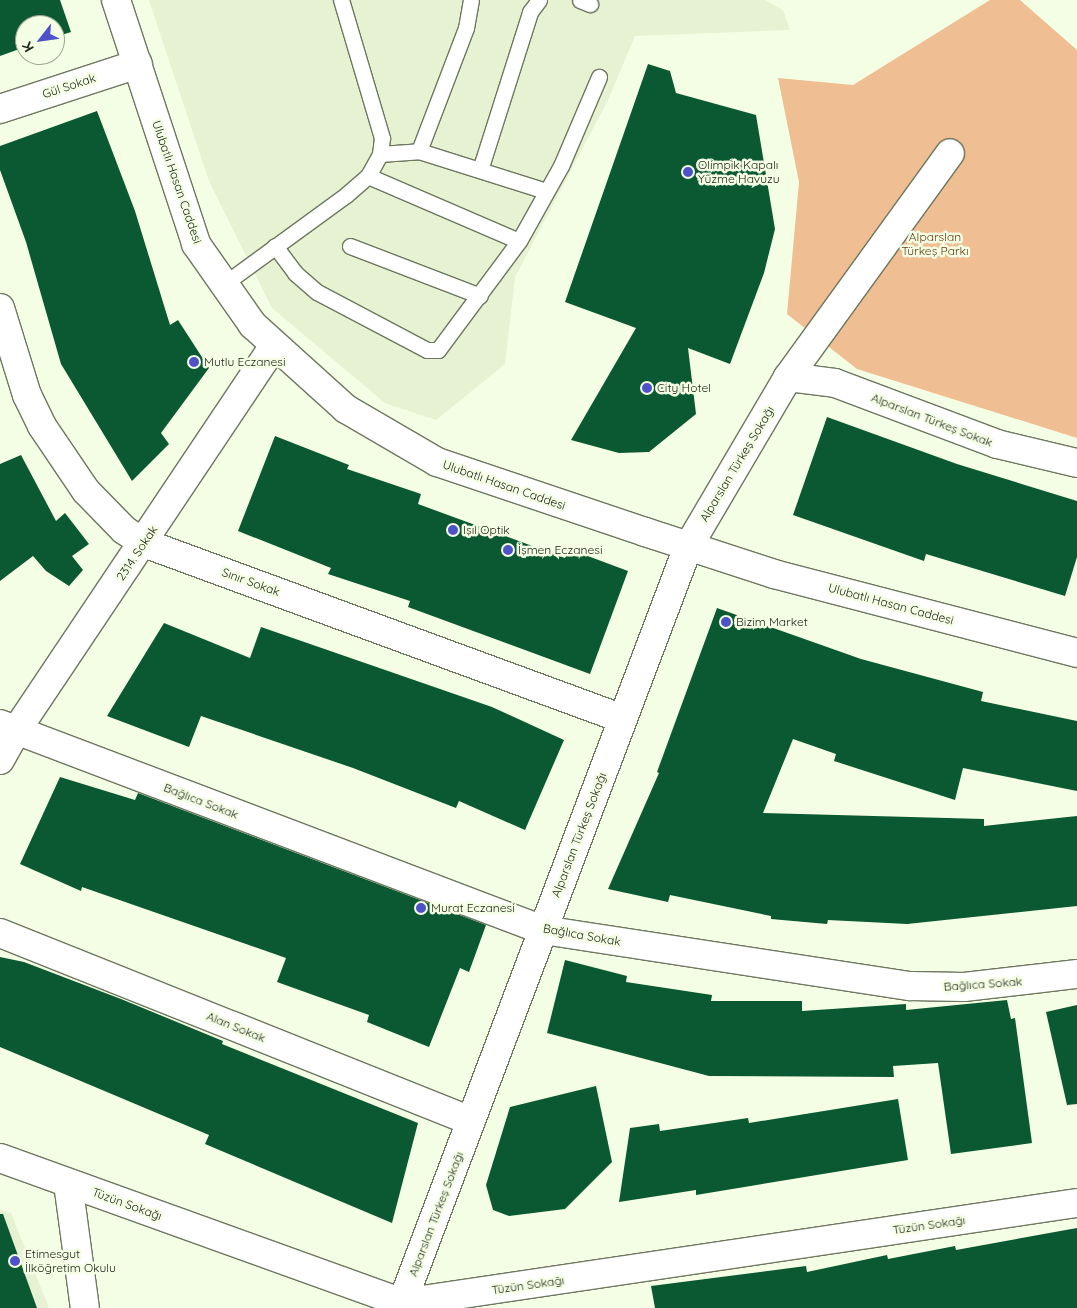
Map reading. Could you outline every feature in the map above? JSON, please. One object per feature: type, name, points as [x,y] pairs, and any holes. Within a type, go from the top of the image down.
[{"type":"street","name":"Ulubatlı Hasan Caddesi","points":[[116,0],[196,244],[253,325],[346,409],[436,462],[774,574],[1077,653]]},
{"type":"street","name":"Gül Sokak","points":[[0,109],[138,64]]},
{"type":"street","name":"Alparslan Türkeş Sokağı","points":[[403,1306],[688,546],[788,377],[950,153]]},
{"type":"street","name":"Sınır Sokak","points":[[0,308],[27,395],[42,426],[86,491],[106,514],[144,543],[623,719]]},
{"type":"street","name":"2314. Sokak","points":[[0,760],[8,728],[144,543],[274,345]]},
{"type":"street","name":"Alparslan Türkeş Sokak","points":[[788,377],[835,383],[997,444],[1077,463]]},
{"type":"street","name":"Bağlıca Sokak","points":[[8,728],[543,930],[910,986],[964,987],[1077,974]]},
{"type":"street","name":"Alan Sokak","points":[[0,933],[471,1121]]},
{"type":"street","name":"Tüzün Sokağı","points":[[0,1158],[403,1306],[1077,1203]]},
{"type":"street","points":[[68,1183],[84,1308]]},
{"type":"lane","points":[[224,284],[368,176],[380,154],[382,138],[341,0]]},
{"type":"lane","points":[[419,151],[466,28],[471,0]]},
{"type":"lane","points":[[480,170],[530,12],[539,0]]},
{"type":"lane","points":[[275,246],[295,273],[317,292],[426,350],[442,348],[519,241],[561,166],[599,77]]},
{"type":"lane","points":[[380,154],[419,151],[546,191]]},
{"type":"lane","points":[[368,176],[519,241]]},
{"type":"lane","points":[[350,246],[480,296]]},
{"type":"shaded area","points":[[149,0],[765,0],[783,10],[790,30],[635,36],[608,100],[515,277],[505,364],[436,420],[385,403],[272,308],[209,181]]},
{"type":"shaded area","name":"Etimesgut İlköğretim Okulu","points":[[0,1210],[11,1213],[49,1308],[0,1308]]},
{"type":"green space","name":"Alparslan Türkeş Parkı","points":[[990,0],[1020,0],[1077,50],[1077,438],[857,369],[787,314],[799,182],[778,78],[853,85]]},
{"type":"building","points":[[0,0],[60,0],[71,32],[65,34],[65,15],[15,15],[15,51],[0,56]]},
{"type":"building","name":"Olimpik Kapalı Yüzme Havuzu","points":[[648,64],[670,71],[676,93],[756,115],[775,229],[764,273],[730,364],[688,348],[696,414],[649,452],[619,453],[571,440],[636,328],[565,302]]},
{"type":"building","points":[[97,111],[135,211],[170,325],[178,320],[209,368],[161,433],[169,444],[132,481],[61,364],[26,242],[0,170],[0,146]]},
{"type":"building","points":[[827,417],[957,464],[1077,501],[1077,557],[1065,596],[926,554],[924,561],[793,515]]},
{"type":"building","points":[[275,436],[349,465],[347,469],[421,494],[418,504],[565,558],[569,549],[628,571],[590,674],[408,607],[410,601],[328,574],[331,568],[238,531]]},
{"type":"building","points":[[21,455],[56,521],[65,513],[89,544],[72,556],[83,570],[69,586],[46,571],[33,556],[0,581],[0,464]]},
{"type":"building","points":[[717,608],[861,659],[983,692],[981,701],[1077,721],[1077,791],[963,768],[955,800],[834,761],[836,754],[793,739],[763,813],[984,819],[984,826],[1077,816],[1077,906],[907,924],[828,920],[827,924],[771,919],[771,916],[670,895],[668,902],[608,889],[659,773],[657,772]]},
{"type":"building","points":[[164,623],[250,658],[261,627],[492,707],[564,740],[525,830],[459,801],[456,808],[353,768],[201,716],[189,747],[107,716]]},
{"type":"building","points":[[60,777],[135,800],[138,793],[486,925],[469,972],[460,968],[429,1047],[367,1022],[369,1015],[277,982],[286,958],[82,887],[81,891],[20,864]]},
{"type":"building","points":[[0,957],[24,962],[121,999],[223,1041],[222,1044],[418,1123],[392,1223],[205,1144],[209,1135],[0,1047]]},
{"type":"building","points":[[565,960],[627,976],[626,982],[712,995],[711,1001],[802,1001],[802,1011],[906,1004],[906,1010],[1007,1000],[1011,1019],[1015,1018],[1032,1143],[951,1154],[938,1063],[893,1066],[894,1077],[709,1076],[547,1033]]},
{"type":"building","points":[[1077,1005],[1077,1104],[1067,1105],[1046,1012]]},
{"type":"building","points":[[596,1086],[612,1162],[565,1209],[509,1216],[493,1210],[486,1185],[510,1107]]},
{"type":"building","points":[[898,1099],[908,1160],[696,1195],[696,1190],[619,1202],[630,1128],[659,1124],[660,1131],[748,1118],[749,1123]]},
{"type":"building","name":"Etimesgut İlköğretim Okulu","points":[[0,1214],[3,1214],[37,1308],[0,1308]]},
{"type":"building","points":[[1077,1228],[1077,1308],[655,1308],[651,1286],[806,1266],[807,1272],[887,1255],[888,1259],[955,1246],[956,1250]]},
{"type":"place","name":"Olimpik Kapalı Yüzme Havuzu","points":[[688,172]]},
{"type":"place","name":"Mutlu Eczanesi","points":[[194,362]]},
{"type":"place","name":"City Hotel","points":[[647,388]]},
{"type":"place","name":"Işıl Optik","points":[[453,530]]},
{"type":"place","name":"İşmen Eczanesi","points":[[508,550]]},
{"type":"place","name":"Bizim Market","points":[[726,622]]},
{"type":"place","name":"Murat Eczanesi","points":[[421,908]]},
{"type":"place","name":"Etimesgut İlköğretim Okulu","points":[[15,1261]]}]
